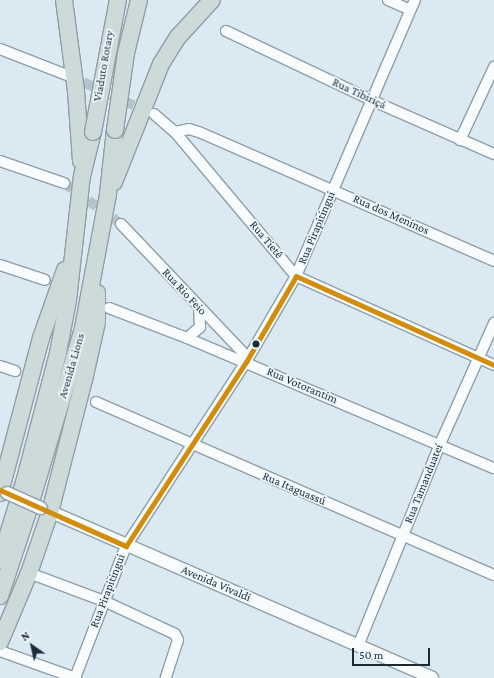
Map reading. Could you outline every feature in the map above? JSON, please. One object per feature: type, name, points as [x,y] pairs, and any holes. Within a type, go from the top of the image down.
[{"type":"highway","points":[[64,0],[76,86],[82,176]]},
{"type":"highway","name":"Viaduto Rotary","points":[[93,132],[118,0]]},
{"type":"highway","name":"Viaduto Rotary","points":[[115,130],[126,53],[139,0]]},
{"type":"highway","points":[[108,194],[161,64],[178,37],[212,0]]},
{"type":"highway","name":"Avenida Lions","points":[[0,596],[27,515],[83,328],[108,194],[115,130]]},
{"type":"highway","name":"Avenida Lions","points":[[0,560],[25,479],[49,389],[68,300],[82,176],[93,132]]},
{"type":"highway","points":[[2,492],[41,338],[74,246]]},
{"type":"highway","points":[[0,642],[29,573],[45,510],[84,380],[97,322],[98,246]]},
{"type":"street","points":[[388,0],[410,10]]},
{"type":"street","name":"Rua Pirapitingui","points":[[76,678],[126,546],[247,360],[296,276],[415,0]]},
{"type":"street","name":"Rua Tibiriçá","points":[[226,31],[372,100],[494,154]]},
{"type":"street","points":[[0,49],[67,75]]},
{"type":"street","points":[[460,140],[494,67]]},
{"type":"street","name":"Rua Tietê","points":[[154,114],[175,132],[296,276],[494,366]]},
{"type":"street","name":"Rua dos Meninos","points":[[175,132],[189,129],[199,132],[494,261]]},
{"type":"street","points":[[0,161],[64,183]]},
{"type":"street","name":"Rua Rio Feio","points":[[121,224],[247,360]]},
{"type":"street","points":[[0,264],[45,280]]},
{"type":"street","name":"Rua Votorantim","points":[[109,308],[247,360],[494,468]]},
{"type":"street","points":[[187,338],[200,327],[199,308]]},
{"type":"street","name":"Rua Tamanduateí","points":[[358,646],[440,444],[494,324]]},
{"type":"street","points":[[0,366],[15,371]]},
{"type":"street","name":"Rua Itaguassú","points":[[96,402],[191,445],[494,574]]},
{"type":"street","name":"Avenida Vivaldi","points":[[2,492],[432,678]]},
{"type":"street","points":[[29,573],[104,601],[171,632],[178,640],[166,678]]},
{"type":"street","points":[[0,650],[76,678]]},
{"type":"tunnel","points":[[70,76],[148,112]]},
{"type":"tunnel","points":[[64,183],[121,224]]},
{"type":"transit line","points":[[0,490],[126,546],[246,362],[296,276],[494,365]]}]
